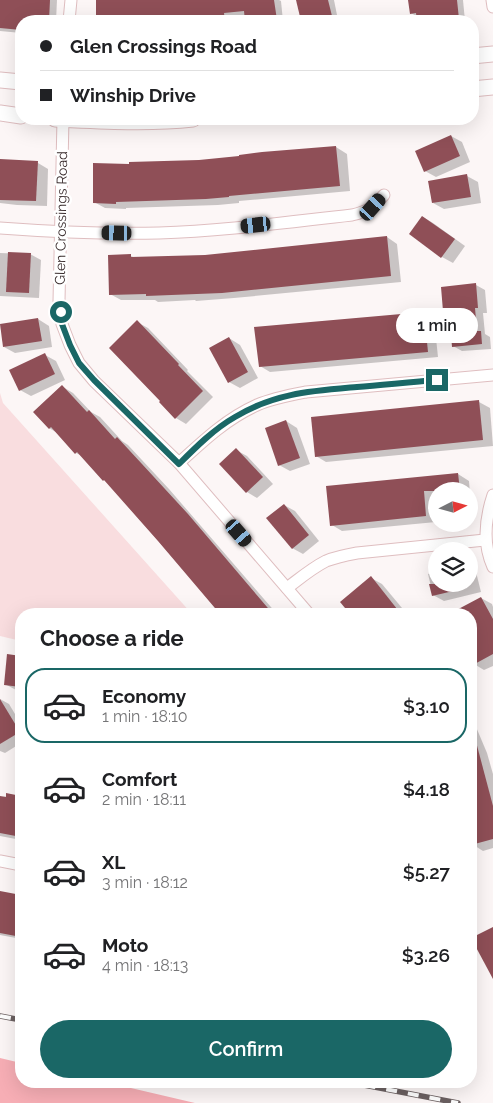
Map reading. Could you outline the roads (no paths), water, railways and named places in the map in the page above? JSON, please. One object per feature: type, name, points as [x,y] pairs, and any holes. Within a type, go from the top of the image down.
[{"type":"main road","points":[[479,55],[493,54]]},
{"type":"main road","points":[[0,80],[15,81]]},
{"type":"main road","points":[[479,88],[493,87]]},
{"type":"main road","points":[[0,113],[15,115]]},
{"type":"street","points":[[70,15],[71,0]]},
{"type":"street","points":[[492,0],[493,7]]},
{"type":"street","name":"Glen Crossings Road","points":[[63,125],[59,301],[62,324],[70,345],[79,363],[94,380],[179,464],[304,608]]},
{"type":"street","points":[[0,228],[60,232],[180,232],[352,215],[373,207],[384,195]]},
{"type":"street","points":[[179,464],[214,431],[234,417],[258,404],[283,396],[306,392],[493,375]]},
{"type":"street","points":[[493,494],[486,526],[488,554],[493,567]]},
{"type":"street","points":[[287,588],[326,561],[340,556],[486,540]]},
{"type":"street","points":[[0,861],[15,865]]},
{"type":"railway","points":[[0,1016],[15,1019]]},
{"type":"railway","points":[[380,1088],[458,1103]]}]
